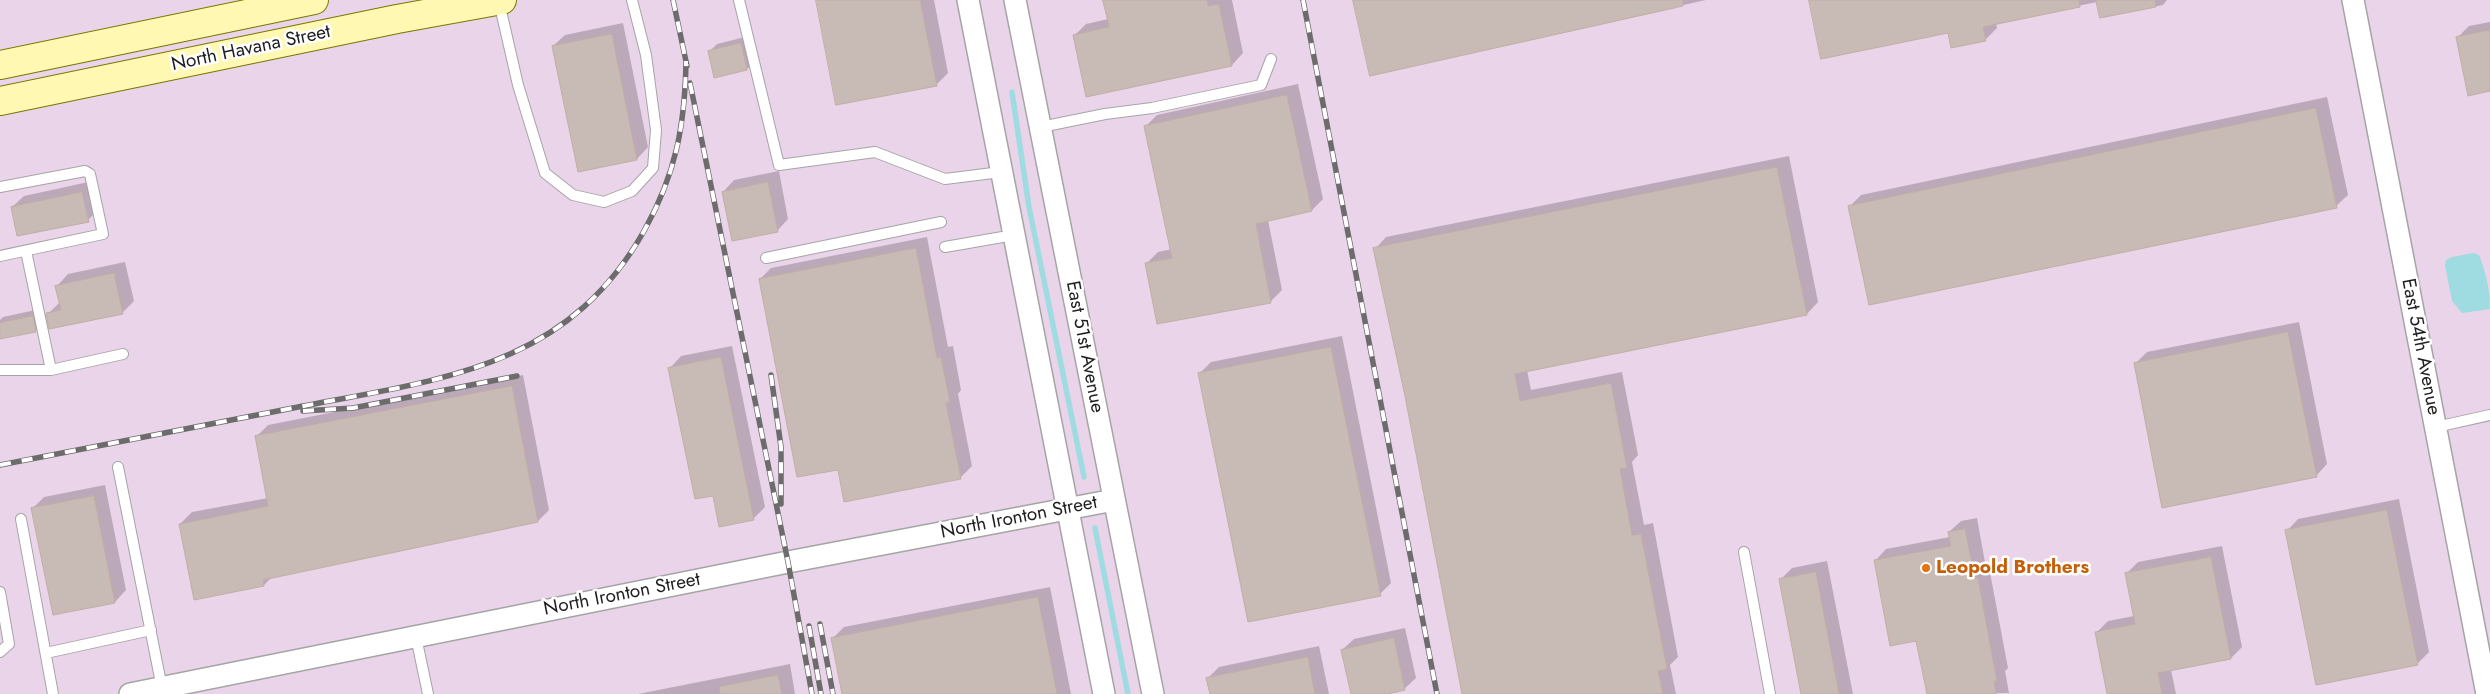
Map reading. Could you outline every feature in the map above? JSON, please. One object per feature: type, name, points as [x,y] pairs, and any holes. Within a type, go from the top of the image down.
[{"type":"main road","name":"North Havana Street","points":[[0,65],[314,0]]},
{"type":"main road","name":"North Havana Street","points":[[0,101],[398,19],[500,0]]},
{"type":"street","points":[[968,0],[1104,694]]},
{"type":"street","name":"East 51st Avenue","points":[[1016,0],[1153,694]]},
{"type":"street","name":"East 54th Avenue","points":[[2353,0],[2487,694]]},
{"type":"street","name":"North Ironton Street","points":[[130,694],[416,636],[1114,500]]},
{"type":"lane","points":[[500,0],[518,85],[545,173],[573,195],[604,202],[632,191],[652,168],[656,130],[646,55],[632,0]]},
{"type":"lane","points":[[739,0],[779,165],[875,152],[945,179],[1001,172]]},
{"type":"lane","points":[[1040,127],[1105,114],[1152,108],[1261,85],[1270,59]]},
{"type":"lane","points":[[0,187],[85,171],[90,174],[103,234],[0,256]]},
{"type":"lane","points":[[766,258],[941,222]]},
{"type":"lane","points":[[945,247],[1014,235]]},
{"type":"lane","points":[[26,251],[51,370]]},
{"type":"lane","points":[[0,370],[51,370],[124,354]]},
{"type":"lane","points":[[2436,427],[2490,415]]},
{"type":"lane","points":[[118,467],[162,688]]},
{"type":"lane","points":[[21,519],[53,694]]},
{"type":"lane","points":[[1744,552],[1770,694]]},
{"type":"lane","points":[[0,592],[9,644],[0,652]]},
{"type":"lane","points":[[46,653],[151,630]]},
{"type":"lane","points":[[416,636],[428,694]]},
{"type":"shaded area","points":[[0,0],[2490,0],[2490,694],[0,694]]},
{"type":"water","points":[[2473,253],[2479,255],[2484,268],[2490,309],[2462,313],[2452,301],[2445,266],[2446,260]]},
{"type":"building","points":[[816,0],[920,0],[937,86],[836,105]]},
{"type":"building","points":[[1103,0],[1207,0],[1208,6],[1219,4],[1232,66],[1086,97],[1073,35],[1109,27]]},
{"type":"building","points":[[1353,0],[1683,0],[1683,6],[1370,76]]},
{"type":"building","points":[[1809,0],[2079,0],[2080,7],[1983,27],[1986,41],[1951,48],[1948,33],[1821,59]]},
{"type":"building","points":[[2096,0],[2155,0],[2156,7],[2100,18]]},
{"type":"building","points":[[2490,30],[2490,91],[2468,96],[2456,37]]},
{"type":"building","points":[[612,34],[637,160],[578,172],[552,46]]},
{"type":"building","points":[[741,43],[747,70],[714,78],[708,51]]},
{"type":"building","points":[[1287,95],[1312,211],[1256,224],[1271,303],[1157,324],[1145,263],[1172,258],[1144,126]]},
{"type":"building","points":[[2316,108],[2337,208],[1869,305],[1848,206]]},
{"type":"building","points":[[1777,167],[1807,315],[1515,374],[1520,401],[1611,383],[1627,468],[1620,469],[1632,535],[1641,534],[1667,669],[1658,671],[1663,694],[1462,694],[1405,396],[1373,248]]},
{"type":"building","points":[[768,182],[778,232],[732,241],[722,192]]},
{"type":"building","points":[[82,192],[89,222],[17,236],[11,207]]},
{"type":"building","points":[[916,248],[937,358],[941,357],[950,402],[946,403],[961,479],[844,502],[838,470],[797,477],[759,279]]},
{"type":"building","points":[[114,273],[123,314],[49,329],[46,313],[61,310],[55,286]]},
{"type":"building","points":[[33,316],[36,332],[0,339],[0,323]]},
{"type":"building","points":[[2288,332],[2317,477],[2162,508],[2134,363]]},
{"type":"building","points":[[1331,347],[1381,596],[1248,622],[1198,373]]},
{"type":"building","points":[[721,357],[754,520],[719,527],[713,496],[695,499],[668,368]]},
{"type":"building","points":[[512,386],[538,522],[263,580],[264,586],[194,600],[179,524],[268,506],[255,436]]},
{"type":"building","points":[[94,496],[115,603],[53,615],[31,508]]},
{"type":"building","points":[[2387,510],[2418,665],[2316,685],[2285,530]]},
{"type":"building","points":[[1965,529],[1975,578],[1978,578],[1997,681],[1994,681],[1996,694],[1927,694],[1916,641],[1890,646],[1874,560],[1951,546],[1948,532]]},
{"type":"building","points":[[2211,557],[2231,659],[2158,673],[2162,694],[2107,694],[2095,632],[2135,624],[2125,573]]},
{"type":"building","points":[[1816,572],[1839,694],[1801,694],[1779,579]]},
{"type":"building","points":[[1038,597],[1057,694],[842,694],[831,638]]},
{"type":"building","points":[[1394,638],[1405,690],[1388,694],[1351,694],[1341,650]]},
{"type":"building","points":[[1308,657],[1315,694],[1210,694],[1206,678]]},
{"type":"building","points":[[778,675],[782,694],[720,694],[719,687]]},
{"type":"waterway","points":[[1012,92],[1029,207],[1084,477]]},
{"type":"waterway","points":[[1095,528],[1128,694]]},
{"type":"railway","points":[[673,0],[687,66]]},
{"type":"railway","points":[[1303,0],[1437,694]]},
{"type":"railway","points":[[0,465],[446,377],[492,362],[536,341],[576,314],[612,278],[644,231],[664,189],[677,149],[684,107],[686,61]]},
{"type":"railway","points":[[690,83],[788,562],[812,694]]},
{"type":"railway","points":[[771,375],[781,447],[781,504]]},
{"type":"railway","points":[[303,411],[353,408],[517,376]]},
{"type":"railway","points":[[820,624],[833,694]]},
{"type":"railway","points":[[809,626],[821,694]]},
{"type":"place","name":"Leopold Brothers","points":[[1926,568]]}]
